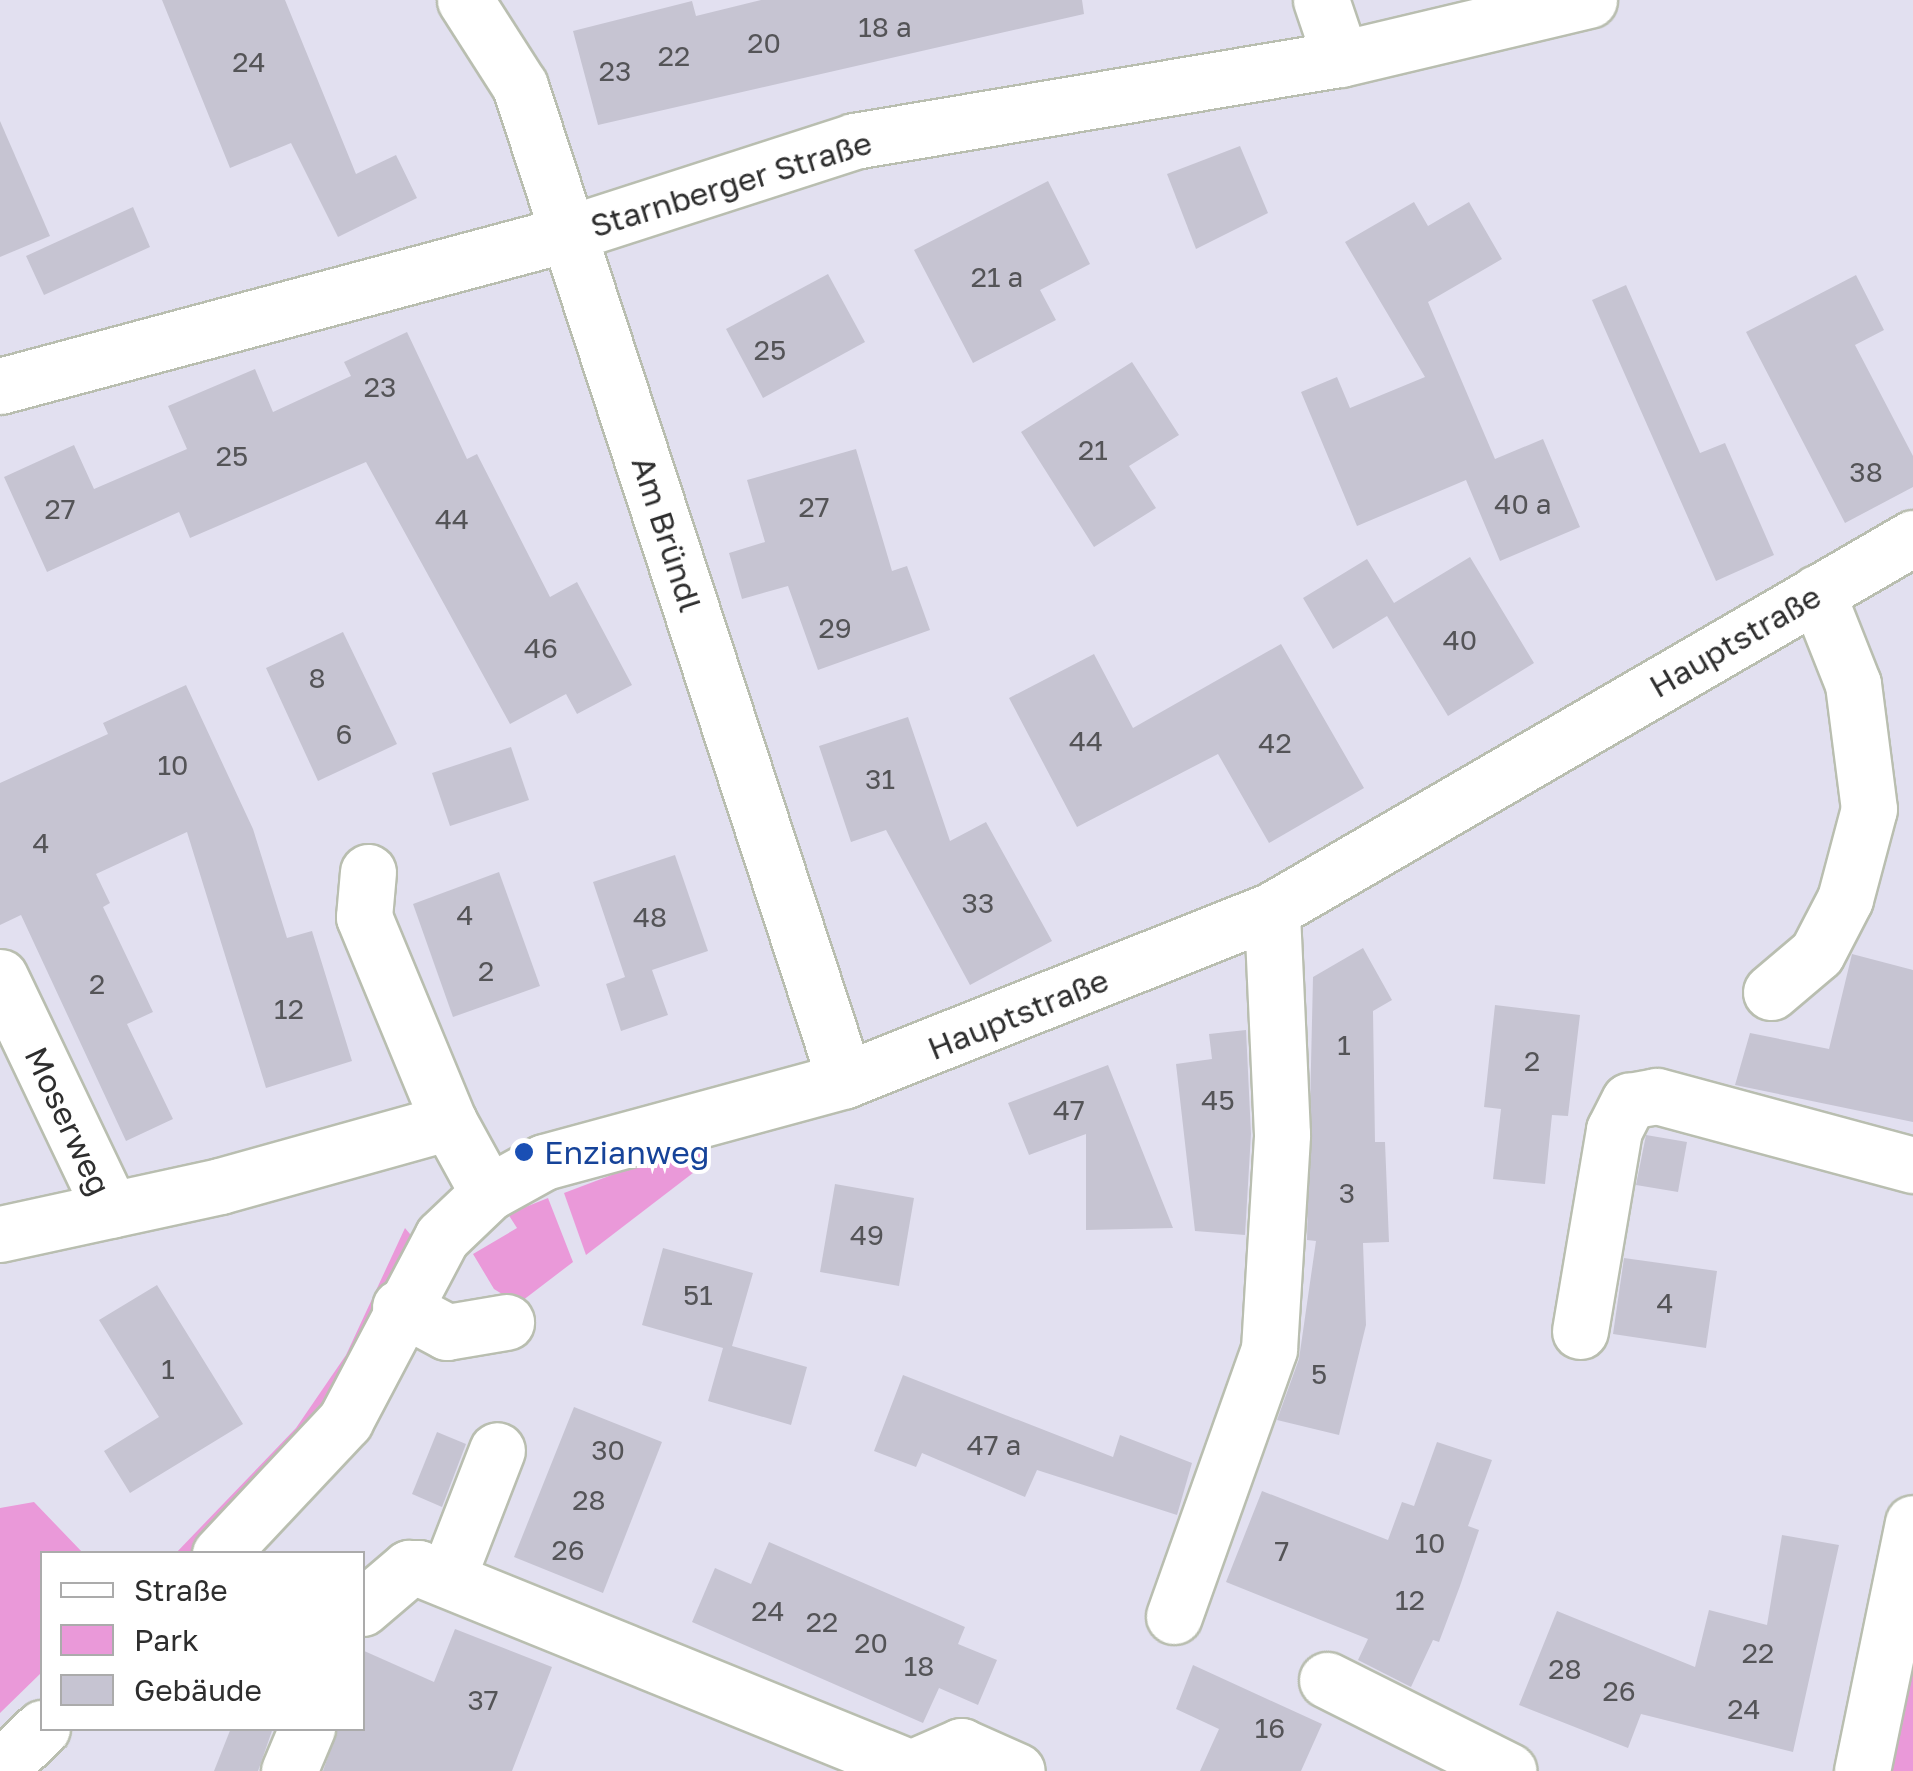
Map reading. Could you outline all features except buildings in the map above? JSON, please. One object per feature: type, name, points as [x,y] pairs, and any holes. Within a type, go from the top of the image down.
[{"type":"street","name":"Am Bründl","points":[[464,0],[520,86],[845,1080]]},
{"type":"street","points":[[1320,0],[1341,59]]},
{"type":"street","name":"Starnberger Straße","points":[[0,386],[570,233],[854,141],[1341,59],[1589,0]]},
{"type":"street","name":"Hauptstraße","points":[[223,1551],[345,1421],[400,1308],[442,1237],[488,1194],[544,1162],[845,1080],[1272,910],[1913,538]]},
{"type":"street","points":[[1771,992],[1817,953],[1846,899],[1869,809],[1853,684],[1817,594]]},
{"type":"street","points":[[368,872],[364,917],[449,1122],[488,1194]]},
{"type":"street","points":[[1174,1616],[1269,1349],[1282,1134],[1272,910]]},
{"type":"street","name":"Moserweg","points":[[0,978],[111,1210]]},
{"type":"street","points":[[1580,1330],[1614,1130],[1630,1102],[1657,1096],[1913,1165]]},
{"type":"street","points":[[0,1234],[111,1210],[449,1122]]},
{"type":"street","points":[[400,1308],[447,1332],[506,1322]]},
{"type":"street","points":[[446,1579],[497,1450]]},
{"type":"street","points":[[1862,1771],[1913,1523]]},
{"type":"street","points":[[365,1605],[409,1568],[446,1579],[911,1768],[962,1746],[1017,1771]]},
{"type":"street","points":[[1327,1680],[1509,1771]]},
{"type":"street","points":[[289,1771],[306,1731]]},
{"type":"green space","points":[[699,1142],[706,1163],[586,1255],[564,1193]]},
{"type":"green space","points":[[548,1198],[573,1262],[518,1304],[494,1289],[473,1254],[517,1228],[508,1214]]},
{"type":"green space","points":[[405,1228],[415,1240],[332,1406],[196,1551],[178,1551],[296,1428],[346,1355]]},
{"type":"green space","points":[[34,1502],[81,1551],[40,1551],[40,1674],[0,1713],[0,1508]]},
{"type":"green space","points":[[1913,1571],[1913,1771],[1872,1771]]},
{"type":"place","name":"Enzianweg","points":[[524,1152]]}]
